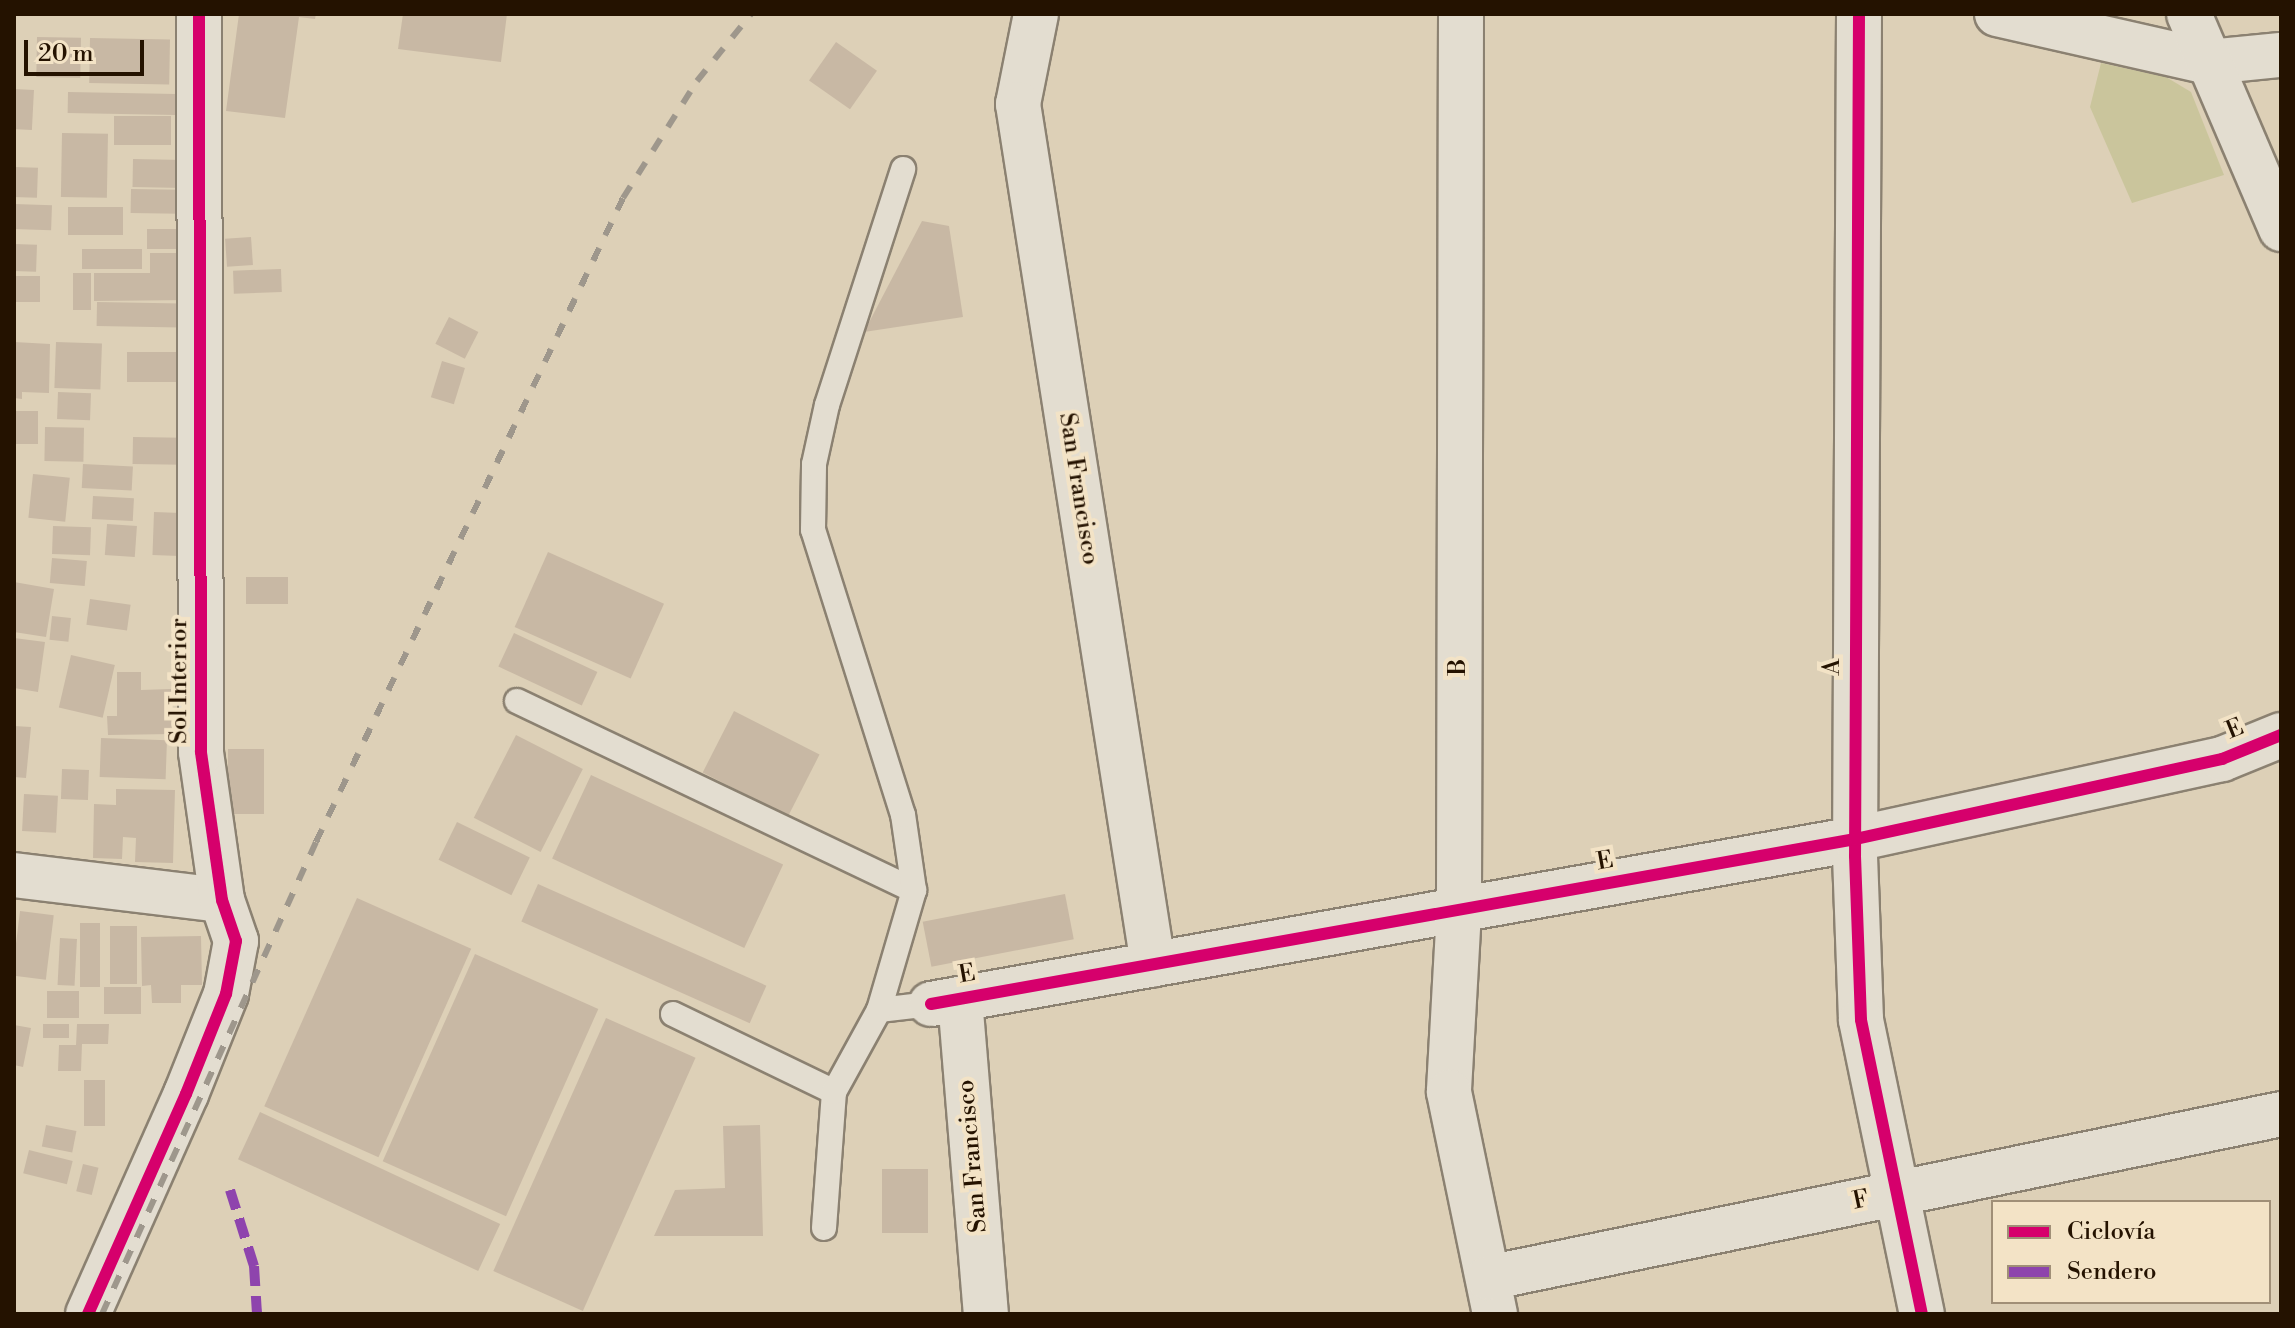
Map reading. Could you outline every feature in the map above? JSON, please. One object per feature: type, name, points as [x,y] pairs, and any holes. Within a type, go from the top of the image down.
[{"type":"street","name":"Sol Interior","points":[[88,1314],[186,1094],[226,994],[236,941],[222,900],[201,752],[199,14]]},
{"type":"street","name":"San Francisco","points":[[1036,14],[1018,104],[1153,964]]},
{"type":"street","name":"B","points":[[1461,14],[1459,911],[1449,1092],[1491,1296]]},
{"type":"street","name":"A","points":[[1859,14],[1855,839],[1861,1020],[1922,1314]]},
{"type":"street","points":[[1997,14],[2209,62],[2281,55]]},
{"type":"street","points":[[2189,14],[2281,229]]},
{"type":"street","name":"E","points":[[945,1001],[1855,839],[2222,759],[2281,735]]},
{"type":"street","points":[[14,875],[222,900]]},
{"type":"street","name":"San Francisco","points":[[945,1001],[986,1314]]},
{"type":"street","name":"F","points":[[1491,1296],[1897,1194],[2281,1114]]},
{"type":"lane","points":[[824,1228],[834,1092],[879,1010],[914,890],[903,815],[813,530],[814,464],[827,405],[903,169]]},
{"type":"lane","points":[[517,701],[914,890]]},
{"type":"lane","points":[[879,1010],[945,1001]]},
{"type":"lane","points":[[673,1014],[834,1092]]},
{"type":"shaded area","points":[[2101,63],[2166,77],[2191,92],[2224,175],[2132,203],[2090,107]]},
{"type":"building","points":[[239,14],[316,14],[315,19],[299,17],[285,118],[226,111]]},
{"type":"building","points":[[403,14],[507,14],[501,62],[398,49]]},
{"type":"building","points":[[37,37],[81,38],[80,78],[36,77]]},
{"type":"building","points":[[90,38],[170,39],[169,84],[89,83]]},
{"type":"building","points":[[836,42],[877,71],[850,109],[809,81]]},
{"type":"building","points":[[14,89],[34,90],[32,130],[14,129]]},
{"type":"building","points":[[68,92],[176,94],[176,115],[68,113]]},
{"type":"building","points":[[114,116],[171,116],[171,145],[114,145]]},
{"type":"building","points":[[62,133],[108,134],[107,198],[61,197]]},
{"type":"building","points":[[133,159],[184,160],[184,188],[133,187]]},
{"type":"building","points":[[14,167],[38,168],[37,198],[14,197]]},
{"type":"building","points":[[131,189],[180,190],[180,214],[131,213]]},
{"type":"building","points":[[14,204],[52,205],[51,230],[14,229]]},
{"type":"building","points":[[68,207],[123,207],[123,235],[68,235]]},
{"type":"building","points":[[922,221],[949,226],[963,317],[864,332]]},
{"type":"building","points":[[147,229],[190,229],[190,249],[147,249]]},
{"type":"building","points":[[251,237],[253,265],[227,267],[225,239]]},
{"type":"building","points":[[14,244],[37,245],[36,272],[14,271]]},
{"type":"building","points":[[82,249],[142,249],[142,269],[82,269]]},
{"type":"building","points":[[150,253],[189,253],[190,300],[94,301],[94,273],[150,273]]},
{"type":"building","points":[[281,269],[282,292],[234,294],[233,271]]},
{"type":"building","points":[[73,273],[91,273],[91,310],[73,310]]},
{"type":"building","points":[[14,276],[40,276],[40,302],[14,302]]},
{"type":"building","points":[[97,302],[181,303],[181,327],[97,326]]},
{"type":"building","points":[[449,317],[478,332],[465,359],[435,344]]},
{"type":"building","points":[[14,342],[50,344],[49,393],[22,392],[22,399],[14,398]]},
{"type":"building","points":[[56,342],[102,344],[100,390],[54,388]]},
{"type":"building","points":[[127,352],[180,352],[180,382],[127,382]]},
{"type":"building","points":[[442,361],[465,368],[454,404],[431,397]]},
{"type":"building","points":[[58,392],[91,393],[90,420],[57,419]]},
{"type":"building","points":[[14,411],[38,411],[38,444],[14,444]]},
{"type":"building","points":[[45,427],[84,428],[83,462],[44,461]]},
{"type":"building","points":[[133,437],[183,438],[183,465],[133,464]]},
{"type":"building","points":[[83,464],[133,467],[132,491],[82,488]]},
{"type":"building","points":[[33,474],[70,478],[65,522],[28,518]]},
{"type":"building","points":[[93,496],[134,498],[133,521],[92,519]]},
{"type":"building","points":[[154,512],[181,513],[179,556],[152,555]]},
{"type":"building","points":[[107,524],[137,526],[135,557],[105,555]]},
{"type":"building","points":[[53,526],[91,527],[90,555],[52,554]]},
{"type":"building","points":[[548,552],[664,604],[631,679],[515,627]]},
{"type":"building","points":[[52,558],[87,561],[85,586],[50,583]]},
{"type":"building","points":[[246,577],[288,577],[288,604],[246,604]]},
{"type":"building","points":[[14,582],[54,589],[46,637],[14,632]]},
{"type":"building","points":[[90,599],[131,605],[127,630],[86,625]]},
{"type":"building","points":[[52,616],[71,618],[68,642],[49,640]]},
{"type":"building","points":[[514,633],[597,672],[582,705],[498,667]]},
{"type":"building","points":[[14,638],[45,642],[38,692],[14,688]]},
{"type":"building","points":[[71,655],[115,665],[103,718],[59,708]]},
{"type":"building","points":[[117,672],[141,672],[141,690],[171,689],[172,734],[108,735],[107,716],[117,716]]},
{"type":"building","points":[[734,711],[820,755],[788,816],[703,772]]},
{"type":"building","points":[[14,726],[31,727],[26,778],[14,777]]},
{"type":"building","points":[[516,735],[583,769],[541,852],[474,818]]},
{"type":"building","points":[[101,738],[167,740],[166,779],[100,777]]},
{"type":"building","points":[[228,749],[264,749],[264,814],[228,814]]},
{"type":"building","points":[[62,769],[89,770],[88,800],[61,799]]},
{"type":"building","points":[[591,775],[783,865],[744,948],[552,858]]},
{"type":"building","points":[[116,789],[175,790],[173,863],[135,862],[136,838],[123,837],[122,859],[93,858],[94,804],[116,805]]},
{"type":"building","points":[[24,794],[58,796],[56,833],[22,831]]},
{"type":"building","points":[[457,822],[530,858],[511,895],[439,860]]},
{"type":"building","points":[[538,884],[766,986],[750,1023],[521,921]]},
{"type":"building","points":[[1065,894],[1074,939],[931,967],[923,922]]},
{"type":"building","points":[[357,898],[471,949],[378,1157],[264,1106]]},
{"type":"building","points":[[20,911],[54,915],[46,980],[14,976]]},
{"type":"building","points":[[80,923],[100,923],[100,987],[80,987]]},
{"type":"building","points":[[110,926],[137,926],[137,984],[110,984]]},
{"type":"building","points":[[201,936],[202,985],[181,985],[181,1003],[152,1003],[151,985],[142,986],[141,937]]},
{"type":"building","points":[[60,938],[77,939],[75,986],[58,985]]},
{"type":"building","points":[[475,954],[598,1009],[506,1216],[383,1161]]},
{"type":"building","points":[[104,987],[141,987],[141,1014],[104,1014]]},
{"type":"building","points":[[47,991],[79,991],[79,1018],[47,1018]]},
{"type":"building","points":[[606,1018],[696,1058],[583,1311],[493,1271]]},
{"type":"building","points":[[43,1024],[69,1024],[69,1038],[43,1038]]},
{"type":"building","points":[[77,1024],[109,1024],[108,1044],[82,1044],[81,1071],[58,1071],[59,1045],[76,1045]]},
{"type":"building","points":[[14,1025],[31,1028],[23,1067],[14,1065]]},
{"type":"building","points":[[84,1080],[105,1080],[105,1126],[84,1126]]},
{"type":"building","points":[[260,1112],[500,1224],[478,1271],[238,1159]]},
{"type":"building","points":[[46,1125],[76,1131],[72,1153],[42,1147]]},
{"type":"building","points":[[760,1125],[763,1236],[654,1236],[675,1190],[725,1188],[723,1126]]},
{"type":"building","points":[[29,1150],[73,1161],[67,1184],[23,1173]]},
{"type":"building","points":[[83,1164],[99,1168],[92,1195],[76,1191]]},
{"type":"building","points":[[882,1169],[928,1169],[928,1233],[882,1233]]},
{"type":"railway","points":[[102,1314],[316,842],[623,198],[697,81],[751,14]]},
{"type":"marked path","points":[[230,1190],[254,1266],[257,1314]]},
{"type":"cycle path","points":[[88,1314],[186,1094],[226,994],[236,941],[222,900],[201,752],[199,14]]},
{"type":"cycle path","points":[[1859,14],[1855,856],[1861,1020],[1922,1314]]},
{"type":"cycle path","points":[[931,1004],[1855,839],[2222,759],[2281,735]]}]
